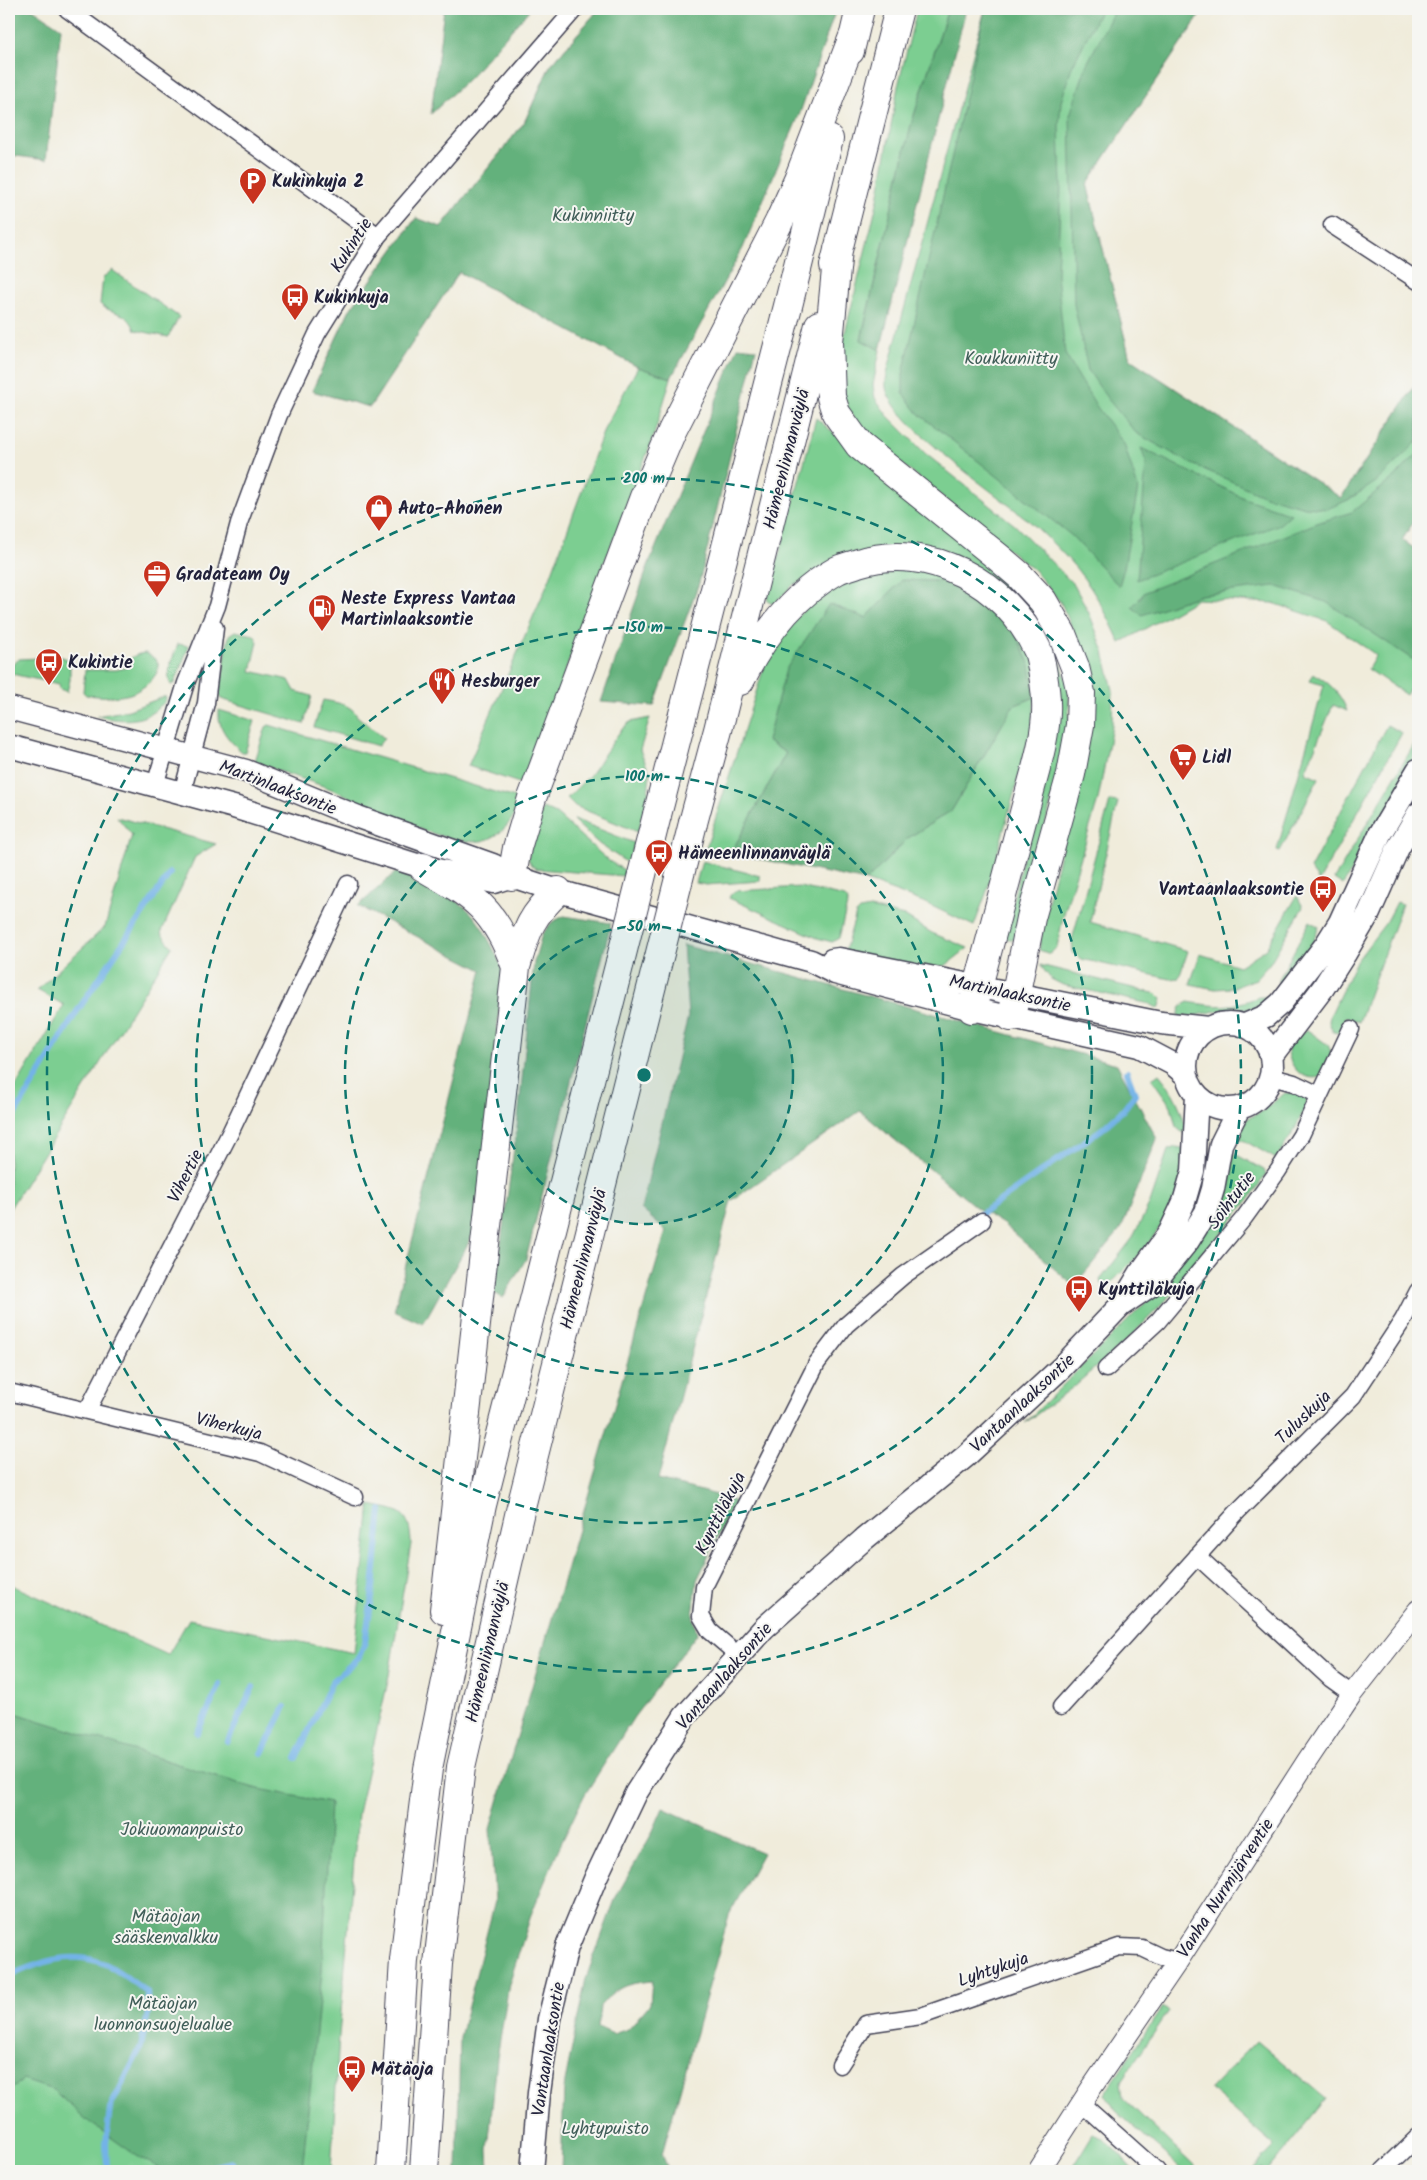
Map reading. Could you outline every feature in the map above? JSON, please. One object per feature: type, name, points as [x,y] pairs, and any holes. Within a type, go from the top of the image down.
[{"type":"highway","name":"Hämeenlinnanväylä","points":[[424,2171],[438,1964],[461,1767],[520,1511],[692,823],[718,730],[899,9]]},
{"type":"highway","name":"Hämeenlinnanväylä","points":[[391,2171],[404,1960],[428,1769],[482,1506],[786,316],[857,22]]},
{"type":"highway","points":[[512,876],[517,848],[532,798],[647,489],[672,431],[794,188],[857,22]]},
{"type":"highway","points":[[838,249],[829,342],[831,397],[836,413],[859,445],[1019,575],[1043,601],[1062,634],[1075,666],[1081,693],[1080,725],[1070,774],[1031,918],[1013,1005]]},
{"type":"highway","points":[[718,730],[741,679],[775,624],[799,597],[837,570],[875,558],[912,557],[948,566],[980,582],[1014,612],[1038,650],[1046,702],[1041,749],[975,997]]},
{"type":"highway","points":[[423,867],[458,887],[485,909],[507,941],[516,967]]},
{"type":"highway","points":[[428,1769],[516,967],[527,929],[540,908],[558,891]]},
{"type":"main road","name":"Martinlaaksontie","points":[[9,708],[246,771],[358,817],[493,865],[512,876],[558,891],[811,961],[839,960],[975,997],[1013,1005],[1208,1028]]},
{"type":"main road","name":"Martinlaaksontie","points":[[9,746],[234,807],[423,867],[494,882],[512,876]]},
{"type":"main road","points":[[1245,1025],[1266,1016],[1281,1003],[1325,946],[1340,922],[1380,834],[1418,770]]},
{"type":"main road","points":[[1272,1066],[1262,1036],[1245,1025],[1226,1023],[1208,1028],[1197,1036],[1190,1048],[1186,1062],[1187,1076],[1197,1096],[1216,1108],[1239,1108],[1251,1104],[1260,1097],[1268,1088],[1272,1066],[1369,913],[1398,848],[1418,814]]},
{"type":"main road","name":"Martinlaaksontie","points":[[1013,1005],[1139,1046],[1173,1064],[1187,1076]]},
{"type":"main road","name":"Vantaanlaaksontie","points":[[1121,1306],[1140,1272],[1170,1232],[1184,1202],[1193,1171],[1197,1096]]},
{"type":"main road","name":"Vantaanlaaksontie","points":[[532,2171],[539,2093],[550,2019],[566,1948],[596,1877],[636,1793],[685,1716],[764,1628],[863,1540],[966,1456],[1061,1368],[1121,1306],[1154,1283],[1188,1240],[1206,1212],[1213,1189],[1221,1144],[1239,1108]]},
{"type":"street","points":[[67,9],[378,236]]},
{"type":"street","name":"Kukintie","points":[[155,785],[186,683],[217,606],[239,522],[280,415],[317,334],[378,236],[575,9]]},
{"type":"street","points":[[1332,224],[1418,281]]},
{"type":"street","name":"Kukintie","points":[[182,793],[206,703],[217,606]]},
{"type":"street","name":"Vihertie","points":[[87,1411],[230,1133],[348,884]]},
{"type":"street","name":"Soihtutie","points":[[1106,1369],[1158,1321],[1244,1218],[1300,1135],[1351,1029]]},
{"type":"street","points":[[1272,1066],[1294,1083],[1319,1095]]},
{"type":"street","name":"Kynttiläkuja","points":[[738,1655],[710,1631],[701,1616],[704,1587],[817,1363],[846,1325],[903,1276],[982,1220]]},
{"type":"street","name":"Tuluskuja","points":[[1061,1706],[1253,1495],[1353,1396],[1403,1320],[1418,1291]]},
{"type":"street","points":[[9,1392],[87,1411]]},
{"type":"street","name":"Viherkuja","points":[[87,1411],[260,1453],[355,1498]]},
{"type":"street","points":[[1197,1556],[1331,1679],[1352,1694]]},
{"type":"street","name":"Vanha Nurmijärventie","points":[[1038,2171],[1352,1694],[1418,1610]]},
{"type":"street","name":"Lyhtykuja","points":[[840,2065],[866,2024],[921,2016],[1119,1947],[1142,1948],[1161,1957],[1178,1961]]},
{"type":"street","points":[[1082,2104],[1157,2171]]},
{"type":"street","points":[[1383,2171],[1418,2137]]},
{"type":"green space","points":[[9,9],[33,9],[61,28],[46,160],[9,155]]},
{"type":"green space","points":[[444,9],[530,9],[470,77],[431,114]]},
{"type":"green space","points":[[599,9],[638,367],[459,272],[370,407],[312,391],[349,311],[416,218],[441,227],[524,123],[550,66]]},
{"type":"green space","name":"Kukinniitty","points":[[599,9],[836,9],[800,113],[743,248],[671,378],[638,367],[459,272],[370,407],[312,391],[349,311],[416,218],[441,227],[524,123],[550,66]]},
{"type":"green space","points":[[917,9],[948,9],[911,125],[861,339],[880,350],[873,385],[875,398],[887,415],[926,454],[1016,526],[1074,585],[1090,615],[1104,652],[1113,690],[1112,726],[1098,800],[1063,917],[1057,947],[1050,954],[1039,950],[1045,914],[1079,777],[1074,632],[1061,603],[1034,570],[865,433],[849,411],[842,388],[839,357],[878,199],[898,86]]},
{"type":"green space","points":[[948,9],[966,9],[880,350],[861,340],[911,125]]},
{"type":"green space","name":"Koukkuniitty","points":[[985,9],[1204,9],[1087,184],[1130,359],[1341,498],[1418,381],[1418,515],[1402,540],[1418,551],[1418,676],[1406,695],[1368,669],[1376,655],[1327,621],[1273,603],[1197,599],[1120,643],[1110,621],[1091,589],[1060,551],[1036,527],[928,441],[893,403],[886,388],[888,369]]},
{"type":"green space","points":[[985,9],[1101,9],[1071,69],[1061,102],[1059,126],[1061,186],[1057,275],[1065,354],[1097,407],[1124,444],[1138,488],[1119,586],[1072,536],[919,414],[903,394],[903,374]]},
{"type":"green space","points":[[1115,9],[1204,9],[1087,184],[1130,359],[1341,498],[1418,381],[1418,441],[1376,482],[1348,500],[1327,509],[1305,507],[1265,496],[1192,464],[1136,433],[1107,398],[1088,370],[1074,304],[1070,115],[1086,66]]},
{"type":"green space","points":[[112,270],[179,317],[168,337],[135,330],[132,323],[124,316],[100,304],[103,278]]},
{"type":"green space","points":[[738,347],[756,349],[699,583],[654,706],[601,702],[648,566]]},
{"type":"green space","points":[[638,367],[671,378],[653,438],[598,579],[525,785],[468,766],[550,578],[605,427]]},
{"type":"green space","points":[[816,418],[977,552],[1043,615],[1069,687],[1069,734],[1015,940],[1004,938],[1053,728],[943,552],[794,584],[774,604],[767,600]]},
{"type":"green space","points":[[1141,448],[1244,498],[1291,514],[1280,524],[1137,580],[1146,462]]},
{"type":"green space","points":[[1418,453],[1418,515],[1402,540],[1418,551],[1418,663],[1326,602],[1275,586],[1201,595],[1142,615],[1132,607],[1145,592],[1317,523],[1352,512],[1398,474]]},
{"type":"green space","points":[[888,569],[925,570],[960,582],[902,580],[866,618],[767,741],[786,753],[731,853],[706,848],[767,658],[789,624],[822,594],[852,576]]},
{"type":"green space","points":[[902,580],[960,582],[1012,626],[1030,665],[1035,697],[1013,706],[952,810],[908,838],[866,881],[731,853],[786,753],[767,741],[786,669],[829,604],[866,618]]},
{"type":"green space","points":[[235,631],[254,635],[258,642],[251,671],[289,680],[295,691],[312,696],[304,724],[221,699],[219,696],[229,635]]},
{"type":"green space","points":[[178,644],[189,646],[174,684],[171,685],[169,671]]},
{"type":"green space","points":[[146,653],[156,661],[158,669],[148,684],[142,688],[131,694],[116,696],[86,695],[83,692],[85,670],[116,670],[125,668],[128,661],[133,657]]},
{"type":"green space","points":[[62,657],[70,660],[70,680],[67,692],[60,689],[59,684],[9,673],[14,663],[19,659]]},
{"type":"green space","points":[[1314,674],[1334,689],[1347,711],[1333,705],[1305,772],[1319,778],[1280,851],[1277,850],[1324,685],[1309,681]]},
{"type":"green space","points":[[166,697],[163,704],[146,716],[122,720],[97,716],[129,710]]},
{"type":"green space","points":[[1035,697],[1032,728],[987,891],[974,926],[923,902],[866,881],[908,838],[952,810],[1013,706]]},
{"type":"green space","points":[[323,700],[347,706],[384,738],[378,746],[314,727]]},
{"type":"green space","points":[[219,710],[255,721],[245,752],[242,752],[225,734],[220,723]]},
{"type":"green space","points":[[650,718],[640,750],[650,774],[648,795],[638,832],[575,806],[567,798],[590,775],[621,730],[630,722]]},
{"type":"green space","points":[[269,725],[522,800],[511,820],[495,836],[481,841],[449,838],[410,825],[341,793],[255,761],[266,727]]},
{"type":"green space","points":[[1387,725],[1402,733],[1319,881],[1310,869]]},
{"type":"green space","points":[[1415,743],[1414,755],[1398,792],[1343,885],[1334,879]]},
{"type":"green space","points":[[1110,801],[1118,802],[1090,922],[1188,951],[1179,978],[1170,979],[1081,959],[1073,953],[1072,940]]},
{"type":"green space","points":[[543,808],[556,814],[609,861],[631,874],[624,876],[537,869],[531,865],[528,858]]},
{"type":"green space","points":[[117,817],[216,844],[195,857],[161,933],[172,947],[9,1210],[9,1098],[64,1005],[37,990],[105,927],[132,835]]},
{"type":"green space","points":[[574,819],[634,843],[629,864],[599,844]]},
{"type":"green space","points":[[702,861],[760,876],[760,881],[706,885],[696,883]]},
{"type":"green space","points":[[396,872],[440,891],[465,907],[482,927],[503,969],[479,1224],[423,1324],[394,1311],[482,970],[358,906]]},
{"type":"green space","points":[[800,887],[845,897],[848,901],[839,938],[832,942],[817,938],[729,898],[735,891]]},
{"type":"green space","points":[[1297,896],[1303,907],[1270,963],[1256,979],[1233,988],[1215,989],[1190,984],[1200,954],[1239,966],[1266,949]]},
{"type":"green space","points":[[1397,902],[1402,904],[1359,1022],[1345,1017],[1339,1033],[1333,1032],[1329,1022],[1330,1016],[1355,963],[1387,921]]},
{"type":"green space","points":[[870,908],[904,916],[932,933],[968,948],[945,966],[924,968],[844,954],[856,914],[860,910]]},
{"type":"green space","points":[[564,916],[611,923],[526,1259],[503,1298],[494,1293],[518,1119],[534,962],[542,934],[552,922]]},
{"type":"green space","points":[[1310,921],[1319,927],[1304,964],[1282,987],[1278,983],[1280,977]]},
{"type":"green space","points":[[683,945],[1117,1064],[1157,1139],[1121,1229],[1074,1286],[1003,1224],[977,1208],[860,1111],[731,1201],[658,1480],[725,1497],[735,1502],[697,1580],[693,1615],[697,1634],[634,1717],[584,1796],[558,1850],[532,1912],[509,1984],[497,2058],[488,2149],[489,2171],[457,2171],[460,2037],[495,1901],[490,1829],[666,1231],[641,1209],[688,1016]]},
{"type":"green space","points":[[1040,965],[1157,994],[1162,999],[1159,1009],[1150,1004],[1063,985],[1051,979]]},
{"type":"green space","points":[[1266,997],[1271,1001],[1250,1009],[1178,1016],[1181,1006],[1188,1002],[1224,1006]]},
{"type":"green space","points":[[1306,1029],[1328,1045],[1332,1054],[1320,1077],[1313,1078],[1301,1074],[1290,1060],[1288,1047]]},
{"type":"green space","points":[[1159,1074],[1177,1101],[1187,1132],[1182,1132],[1176,1127],[1171,1106],[1152,1079]]},
{"type":"green space","points":[[1285,1093],[1301,1093],[1306,1097],[1307,1104],[1294,1131],[1276,1159],[1245,1141],[1230,1137],[1247,1119],[1261,1112]]},
{"type":"green space","points":[[1176,1147],[1187,1149],[1178,1192],[1170,1210],[1150,1242],[1106,1288],[1100,1280],[1132,1239],[1150,1203],[1168,1150]]},
{"type":"green space","points":[[1227,1153],[1235,1154],[1264,1170],[1266,1174],[1253,1194],[1179,1287],[1129,1338],[1072,1388],[1025,1423],[1150,1298]]},
{"type":"green space","name":"Jokiuomanpuisto","points":[[370,1505],[401,1514],[408,1524],[411,1544],[388,1681],[358,1813],[339,2036],[331,2171],[9,2171],[9,1584],[168,1655],[189,1619],[354,1653]]},
{"type":"green space","name":"Jokiuomanpuisto","points":[[9,1711],[254,1788],[330,1803],[322,1972],[302,2171],[165,2171],[137,2156],[88,2121],[53,2090],[23,2080],[9,2091]]},
{"type":"green space","name":"Lyhtypuisto","points":[[663,1808],[763,1853],[729,1915],[662,2154],[669,2171],[561,2171],[564,2087],[586,1978],[616,1897],[651,1835]],"holes":[[[652,1981],[650,2004],[628,2029],[613,2034],[598,2027],[600,2006],[612,1994],[623,1987]]]},
{"type":"green space","points":[[1163,2006],[1169,2011],[1121,2081],[1123,2098],[1199,2171],[1184,2171],[1116,2111],[1105,2094]]},
{"type":"green space","points":[[1257,2041],[1326,2099],[1267,2171],[1262,2167],[1259,2171],[1251,2171],[1275,2146],[1210,2089]]},
{"type":"green space","points":[[1093,2134],[1104,2138],[1134,2171],[1070,2171]]},
{"type":"waterway","points":[[9,1124],[76,1013],[170,873]]},
{"type":"waterway","points":[[975,1218],[1102,1129],[1124,1109],[1135,1094],[1127,1072]]},
{"type":"waterway","points":[[296,1758],[332,1682],[359,1657],[365,1642],[372,1597],[381,1510]]},
{"type":"waterway","points":[[197,1733],[220,1685]]},
{"type":"waterway","points":[[228,1741],[253,1687]]},
{"type":"waterway","points":[[262,1753],[285,1707]]},
{"type":"waterway","name":"Mätäoja","points":[[9,1976],[44,1962],[80,1958],[105,1964],[147,1992],[148,2013],[141,2047],[110,2108],[106,2144],[107,2169],[109,2171]]},
{"type":"waterway","name":"Mätäoja","points":[[194,2171],[232,2162]]},
{"type":"place","name":"Kukinkuja 2","points":[[253,205]]},
{"type":"place","name":"Kukinkuja","points":[[295,321]]},
{"type":"place","name":"Auto-Ahonen","points":[[379,532]]},
{"type":"place","name":"Gradateam Oy","points":[[157,598]]},
{"type":"place","name":"Neste Express Vantaa Martinlaaksontie","points":[[322,632]]},
{"type":"place","name":"Kukintie","points":[[49,686]]},
{"type":"place","name":"Hesburger","points":[[442,705]]},
{"type":"place","name":"Lidl","points":[[1183,781]]},
{"type":"place","name":"Hämeenlinnanväylä","points":[[659,877]]},
{"type":"place","name":"Vantaanlaaksontie","points":[[1323,913]]},
{"type":"place","name":"Kynttiläkuja","points":[[1079,1313]]},
{"type":"place","name":"Mätäoja","points":[[352,2093]]},
{"type":"park label","name":"Mätäojan sääskenvalkku","points":[[166,1926]]},
{"type":"park label","name":"Mätäojan luonnonsuojelualue","points":[[163,2014]]}]
